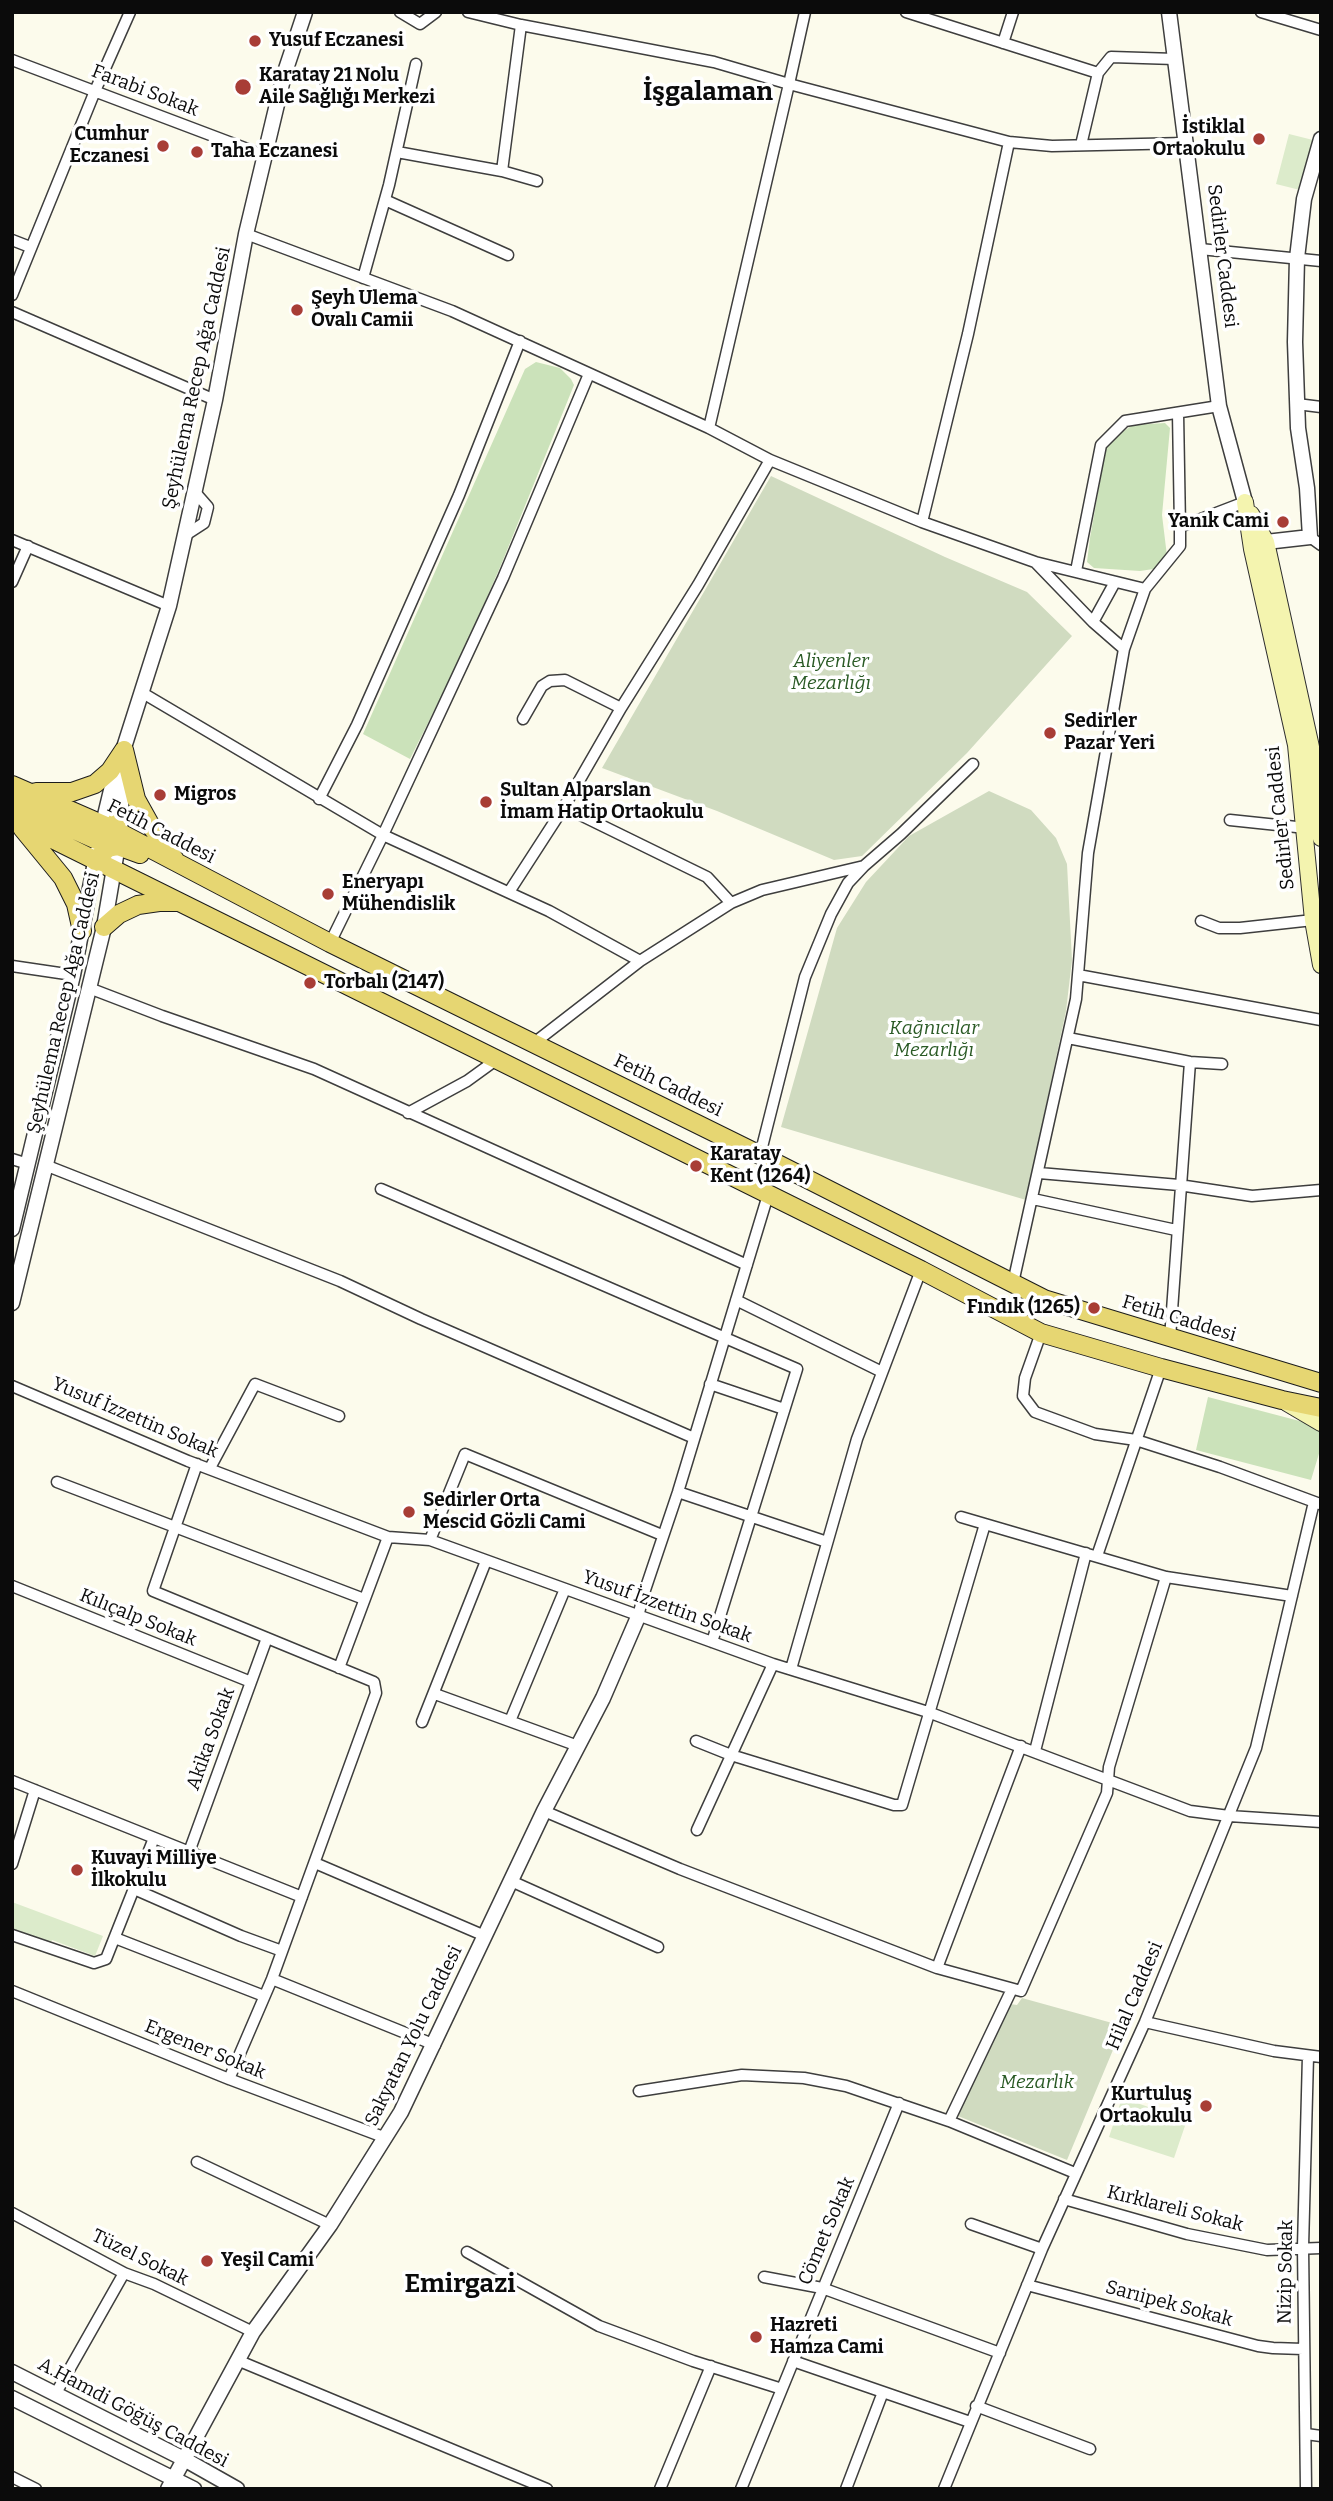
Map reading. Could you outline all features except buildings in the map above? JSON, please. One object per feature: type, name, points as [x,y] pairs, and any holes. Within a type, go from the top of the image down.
[{"type":"main road","name":"Sedirler Caddesi","points":[[1245,502],[1266,542],[1316,746],[1321,838]]},
{"type":"main road","name":"Sedirler Caddesi","points":[[1245,502],[1252,549],[1296,745],[1313,920],[1321,965]]},
{"type":"main road","points":[[15,803],[72,792],[94,784],[110,771],[124,750]]},
{"type":"main road","points":[[124,750],[136,799],[177,863]]},
{"type":"main road","points":[[15,803],[95,861],[921,1270],[1041,1333],[1161,1368],[1321,1408]]},
{"type":"main road","points":[[15,803],[63,878],[76,904],[82,931]]},
{"type":"main road","name":"Fetih Caddesi","points":[[15,803],[112,832],[177,863],[330,943],[760,1154],[1044,1299],[1321,1383]]},
{"type":"main road","points":[[95,861],[108,848],[112,832]]},
{"type":"main road","points":[[112,832],[129,849],[202,884],[230,891]]},
{"type":"main road","points":[[104,927],[119,914],[138,905],[181,902]]},
{"type":"main road","points":[[1282,1400],[1321,1423]]},
{"type":"street","points":[[12,295],[130,12]]},
{"type":"street","name":"Şeyhülema Recep Ağa Caddesi","points":[[12,1303],[104,927],[115,871],[112,832],[113,782],[169,606],[215,400],[246,234],[284,75],[305,12]]},
{"type":"street","points":[[400,12],[421,24],[436,12]]},
{"type":"street","points":[[468,12],[521,25],[714,61],[1009,142],[1052,146],[1186,143]]},
{"type":"street","points":[[709,428],[805,12]]},
{"type":"street","points":[[906,12],[1098,73]]},
{"type":"street","points":[[1003,43],[1013,12]]},
{"type":"street","name":"Sedirler Caddesi","points":[[1169,12],[1219,406],[1245,502]]},
{"type":"street","points":[[1261,12],[1321,30]]},
{"type":"street","points":[[502,171],[521,25]]},
{"type":"street","points":[[1081,145],[1098,73],[1111,57],[1175,59]]},
{"type":"street","name":"Farabi Sokak","points":[[12,60],[266,156]]},
{"type":"street","points":[[363,278],[397,152],[416,64]]},
{"type":"street","points":[[1266,542],[1316,541],[1314,488],[1298,428],[1295,342],[1297,258],[1304,199],[1321,139]]},
{"type":"street","points":[[922,522],[968,334],[1009,142]]},
{"type":"street","points":[[397,152],[502,171],[537,181]]},
{"type":"street","points":[[385,200],[508,255]]},
{"type":"street","points":[[246,234],[452,311],[709,428],[770,460],[922,522],[1035,562],[1145,589]]},
{"type":"street","points":[[12,240],[30,247]]},
{"type":"street","points":[[1200,249],[1321,261]]},
{"type":"street","points":[[12,312],[215,400]]},
{"type":"street","points":[[320,799],[459,495],[520,341]]},
{"type":"street","points":[[330,943],[503,578],[589,374]]},
{"type":"street","points":[[1297,404],[1321,407]]},
{"type":"street","points":[[1076,571],[1101,445],[1125,421],[1219,406]]},
{"type":"street","points":[[1013,1283],[1068,1038],[1078,975],[1088,853],[1124,649],[1145,589],[1180,546],[1178,413]]},
{"type":"street","points":[[509,892],[564,807],[770,460]]},
{"type":"street","points":[[1180,527],[1245,502]]},
{"type":"street","points":[[12,540],[169,606]]},
{"type":"street","points":[[12,582],[28,546]]},
{"type":"street","points":[[1035,562],[1093,622],[1124,649]]},
{"type":"street","points":[[1093,622],[1115,582]]},
{"type":"street","points":[[523,719],[542,685],[550,681],[565,680],[621,708]]},
{"type":"street","points":[[141,692],[383,835],[549,911],[640,961]]},
{"type":"street","points":[[760,1154],[805,977],[831,914],[848,883],[863,866],[901,834],[973,764]]},
{"type":"street","points":[[564,807],[707,877],[731,903]]},
{"type":"street","points":[[1230,820],[1306,828]]},
{"type":"street","name":"Şeyhülema Recep Ağa Caddesi","points":[[12,1229],[73,975],[95,861]]},
{"type":"street","points":[[534,1043],[640,961],[731,903],[762,890],[863,866]]},
{"type":"street","points":[[1201,921],[1219,928],[1240,928],[1313,920]]},
{"type":"street","points":[[12,966],[73,975]]},
{"type":"street","points":[[1078,975],[1321,1020]]},
{"type":"street","points":[[89,988],[314,1069],[747,1265]]},
{"type":"street","points":[[1068,1038],[1190,1062],[1222,1064]]},
{"type":"street","points":[[408,1113],[467,1080],[496,1060]]},
{"type":"street","points":[[1170,1339],[1179,1185],[1190,1062]]},
{"type":"street","points":[[12,1159],[28,1164]]},
{"type":"street","points":[[45,1165],[340,1281],[421,1319],[694,1437]]},
{"type":"street","points":[[1039,1173],[1179,1185],[1252,1196],[1321,1190]]},
{"type":"street","points":[[381,1189],[797,1369],[712,1642]]},
{"type":"street","points":[[638,1617],[768,1195]]},
{"type":"street","points":[[1033,1199],[1176,1230]]},
{"type":"street","points":[[791,1669],[857,1439],[921,1270]]},
{"type":"street","points":[[736,1300],[882,1372]]},
{"type":"street","points":[[1041,1333],[1025,1378],[1023,1396],[1035,1412],[1095,1434],[1136,1440],[1261,1481],[1317,1503]]},
{"type":"street","points":[[1035,1751],[1092,1555],[1161,1368]]},
{"type":"street","points":[[210,1468],[255,1384],[338,1416]]},
{"type":"street","points":[[710,1384],[784,1409]]},
{"type":"street","name":"Yusuf İzzettin Sokak","points":[[12,1386],[197,1464],[388,1537],[430,1540],[773,1664],[928,1712],[1190,1811],[1321,1822]]},
{"type":"street","points":[[430,1540],[465,1454],[662,1535]]},
{"type":"street","points":[[197,1464],[153,1591],[374,1682],[376,1693],[272,1979],[229,2079]]},
{"type":"street","points":[[57,1482],[364,1599]]},
{"type":"street","points":[[678,1492],[827,1542]]},
{"type":"street","name":"Hilal Caddesi","points":[[944,2489],[1042,2249],[1145,2022],[1256,1748],[1317,1503]]},
{"type":"street","points":[[961,1517],[1166,1577],[1292,1596]]},
{"type":"street","points":[[696,1741],[731,1755],[894,1805],[902,1805],[985,1524]]},
{"type":"street","points":[[339,1668],[388,1537]]},
{"type":"street","points":[[422,1722],[486,1561]]},
{"type":"street","points":[[544,1811],[680,1869],[937,1968],[1021,1991],[1107,1793],[1110,1767],[1166,1577]]},
{"type":"street","name":"Kılıçalp Sokak","points":[[12,1586],[251,1682]]},
{"type":"street","points":[[510,1721],[565,1589]]},
{"type":"street","name":"Sakyatan Yolu Caddesi","points":[[171,2483],[253,2332],[330,2225],[386,2138],[435,2045],[510,1881],[579,1746],[638,1617]]},
{"type":"street","name":"Akika Sokak","points":[[189,1852],[267,1638]]},
{"type":"street","points":[[697,1830],[773,1664]]},
{"type":"street","points":[[435,1694],[579,1746]]},
{"type":"street","points":[[937,1968],[1021,1746]]},
{"type":"street","points":[[12,1781],[302,1897]]},
{"type":"street","points":[[12,1864],[35,1790]]},
{"type":"street","points":[[12,1935],[94,1963],[106,1959],[153,1839]]},
{"type":"street","points":[[315,1863],[485,1936]]},
{"type":"street","points":[[510,1881],[658,1947]]},
{"type":"street","points":[[134,1889],[282,1951]]},
{"type":"street","points":[[115,1938],[264,1996]]},
{"type":"street","points":[[272,1979],[435,2045]]},
{"type":"street","points":[[948,2121],[1012,1989]]},
{"type":"street","name":"Ergener Sokak","points":[[12,1991],[229,2079],[386,2138]]},
{"type":"street","points":[[1145,2022],[1274,2051],[1321,2057]]},
{"type":"street","name":"Nizip Sokak","points":[[1306,2489],[1303,2247],[1308,2056]]},
{"type":"street","points":[[639,2091],[742,2075],[804,2078],[846,2086],[899,2103],[1075,2174]]},
{"type":"street","name":"Cömet Sokak","points":[[741,2489],[899,2103]]},
{"type":"street","points":[[197,2162],[330,2225]]},
{"type":"street","name":"Kırklareli Sokak","points":[[1064,2199],[1214,2239],[1267,2250],[1321,2248]]},
{"type":"street","name":"Tüzel Sokak","points":[[12,2213],[124,2273],[154,2284],[253,2332]]},
{"type":"street","points":[[971,2224],[1042,2249]]},
{"type":"street","points":[[467,2252],[599,2326],[711,2367],[782,2389]]},
{"type":"street","points":[[56,2393],[124,2273]]},
{"type":"street","points":[[764,2277],[822,2288],[1000,2353]]},
{"type":"street","name":"Sarıipek Sokak","points":[[1027,2285],[1258,2346],[1303,2349]]},
{"type":"street","points":[[237,2360],[547,2489]]},
{"type":"street","points":[[793,2361],[970,2422]]},
{"type":"street","points":[[660,2489],[711,2367]]},
{"type":"street","name":"A.Hamdi Göğüş Caddesi","points":[[12,2372],[184,2459],[237,2489]]},
{"type":"street","points":[[846,2489],[883,2392]]},
{"type":"street","name":"A.Hamdi Göğüş Caddesi","points":[[12,2398],[171,2483],[194,2489]]},
{"type":"street","points":[[976,2406],[1090,2449]]},
{"type":"street","points":[[1306,2434],[1321,2436]]},
{"type":"street","points":[[12,2477],[36,2489]]},
{"type":"green space","points":[[1289,134],[1313,140],[1300,190],[1276,184]]},
{"type":"green space","points":[[536,362],[560,368],[574,385],[461,657],[410,759],[363,734],[525,369]]},
{"type":"green space","points":[[1165,423],[1170,428],[1162,515],[1167,556],[1160,568],[1140,571],[1094,568],[1087,562],[1106,447],[1114,437],[1133,425]]},
{"type":"green space","name":"Aliyenler Mezarlığı","points":[[771,476],[1027,592],[1072,636],[967,753],[862,856],[834,860],[717,811],[602,768]]},
{"type":"green space","name":"Kağnıcılar Mezarlığı","points":[[989,791],[1031,810],[1056,838],[1067,864],[1072,960],[1066,1011],[1026,1200],[781,1127],[837,928],[866,882],[909,836]]},
{"type":"green space","points":[[1208,1397],[1311,1424],[1321,1431],[1321,1447],[1311,1480],[1196,1450]]},
{"type":"green space","points":[[12,1902],[103,1936],[95,1956],[52,1940],[50,1944],[12,1930]]},
{"type":"green space","name":"Mezarlık","points":[[1022,1998],[1123,2026],[1067,2160],[958,2116],[1010,2004],[1017,2005]]},
{"type":"green space","points":[[1122,2098],[1187,2120],[1174,2158],[1109,2137]]},
{"type":"place","name":"Yusuf Eczanesi","points":[[255,41]]},
{"type":"place","name":"Karatay 21 Nolu Aile Sağlığı Merkezi","points":[[243,87]]},
{"type":"place","name":"İstiklal Ortaokulu","points":[[1259,139]]},
{"type":"place","name":"Cumhur Eczanesi","points":[[163,146]]},
{"type":"place","name":"Taha Eczanesi","points":[[197,152]]},
{"type":"place","name":"Şeyh Ulema Ovalı Camii","points":[[297,310]]},
{"type":"place","name":"Yanık Cami","points":[[1283,522]]},
{"type":"place","name":"Sedirler Pazar Yeri","points":[[1050,733]]},
{"type":"place","name":"Migros","points":[[160,795]]},
{"type":"place","name":"Sultan Alparslan İmam Hatip Ortaokulu","points":[[486,802]]},
{"type":"place","name":"Eneryapı Mühendislik","points":[[328,894]]},
{"type":"place","name":"Torbalı (2147)","points":[[310,983]]},
{"type":"place","name":"Karatay Kent (1264)","points":[[696,1166]]},
{"type":"place","name":"Fındık (1265)","points":[[1094,1308]]},
{"type":"place","name":"Sedirler Orta Mescid Gözli Cami","points":[[409,1512]]},
{"type":"place","name":"Kuvayi Milliye İlkokulu","points":[[77,1870]]},
{"type":"place","name":"Kurtuluş Ortaokulu","points":[[1206,2106]]},
{"type":"place","name":"Yeşil Cami","points":[[207,2261]]},
{"type":"place","name":"Hazreti Hamza Cami","points":[[756,2337]]},
{"type":"district","name":"İşgalaman","points":[[708,93]]},
{"type":"district","name":"Emirgazi","points":[[460,2285]]}]
